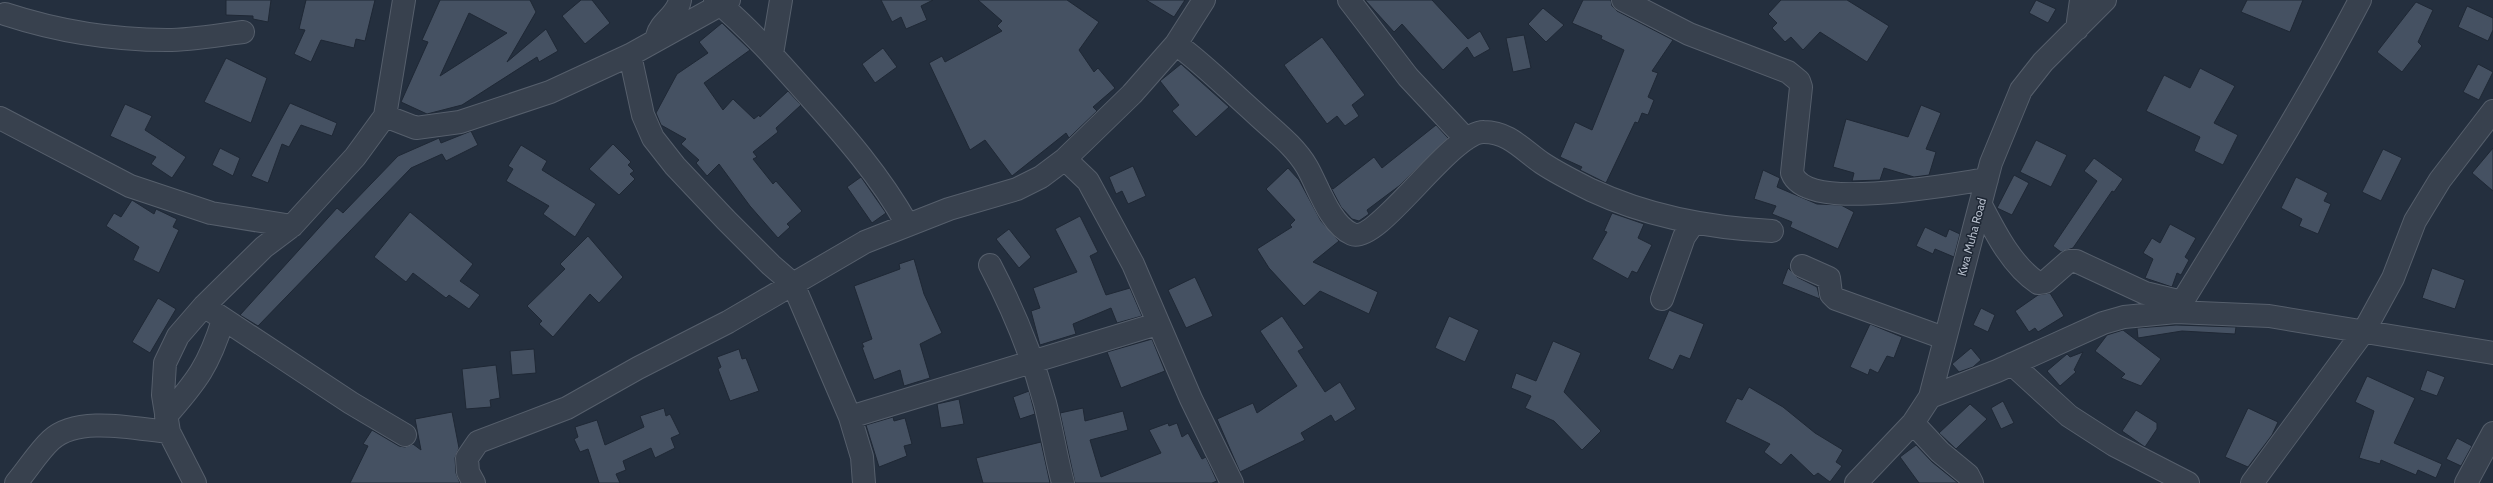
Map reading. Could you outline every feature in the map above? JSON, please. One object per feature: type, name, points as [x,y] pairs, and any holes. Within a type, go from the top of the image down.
[{"type":"street","points":[[195,483],[168,424],[163,395],[165,363],[178,336],[204,306],[264,247],[292,226],[355,157],[385,116],[404,0]]},
{"type":"street","points":[[656,41],[661,26],[675,12],[680,0]]},
{"type":"street","points":[[772,54],[781,0]]},
{"type":"street","points":[[474,483],[468,472],[467,458],[478,442],[567,408],[638,368],[728,322],[865,242],[907,224],[1017,189],[1041,177],[1065,159],[1132,94],[1176,44],[1204,0]]},
{"type":"street","points":[[1350,0],[1408,78],[1466,139]]},
{"type":"street","points":[[1623,0],[1689,34],[1788,72],[1799,81],[1802,87],[1792,173],[1794,178],[1802,184],[1829,192],[1862,194],[1987,180]]},
{"type":"street","points":[[2077,30],[2080,0]]},
{"type":"street","name":"Kwa Muha Road","points":[[1856,483],[1913,423],[1930,397],[1944,338],[1987,180],[2002,135],[2021,90],[2042,62],[2077,30],[2105,0]]},
{"type":"street","points":[[2179,307],[2222,239],[2331,56],[2360,0]]},
{"type":"street","points":[[385,116],[416,128],[460,122],[550,92],[630,55],[722,2],[772,54],[854,147],[890,194],[907,224]]},
{"type":"street","points":[[8,11],[55,28],[117,38],[168,40],[243,32]]},
{"type":"street","points":[[1176,44],[1194,57],[1285,140],[1306,165],[1323,201],[1345,230],[1354,235],[1362,234],[1376,224],[1466,139],[1481,132],[1497,133],[1508,137],[1543,163],[1591,190],[1634,207],[1693,224],[1727,229],[1772,231]]},
{"type":"street","points":[[630,55],[643,115],[653,138],[676,166],[726,220],[771,265],[793,284],[850,417],[862,457],[864,483]]},
{"type":"street","points":[[2252,483],[2364,331],[2393,278],[2415,221],[2440,180],[2491,117]]},
{"type":"street","points":[[0,118],[138,189],[211,213],[292,226]]},
{"type":"street","points":[[1065,159],[1088,181],[1133,264],[1157,324],[1232,483]]},
{"type":"street","points":[[1981,205],[1997,236],[2028,277],[2038,283],[2045,282],[2069,261],[2076,261],[2179,307]]},
{"type":"street","points":[[1662,299],[1684,237],[1693,224]]},
{"type":"street","points":[[990,265],[1010,303],[1032,363],[1045,404],[1063,483]]},
{"type":"street","points":[[1802,266],[1829,278],[1831,294],[1836,299],[1944,338]]},
{"type":"street","points":[[204,306],[405,436]]},
{"type":"street","points":[[1930,397],[2012,364],[2104,323],[2124,317],[2179,307],[2269,316],[2493,353]]},
{"type":"street","points":[[168,424],[209,362],[224,320]]},
{"type":"street","points":[[850,417],[1157,324]]},
{"type":"street","points":[[2012,364],[2069,416],[2114,445],[2188,483]]},
{"type":"street","points":[[1913,423],[1940,452],[1968,475],[1972,483]]},
{"type":"street","points":[[16,483],[50,440],[72,428],[91,426],[168,424]]},
{"type":"street","points":[[2466,483],[2493,433]]},
{"type":"building","points":[[226,0],[271,0],[268,22],[253,19],[253,16],[226,15]]},
{"type":"building","points":[[306,0],[375,0],[365,41],[356,39],[354,48],[321,40],[311,62],[294,54],[305,30],[299,29]]},
{"type":"building","points":[[440,0],[530,0],[536,12],[507,62],[546,29],[558,51],[539,62],[537,57],[462,105],[427,114],[401,102],[428,42],[422,40]],"holes":[[[469,13],[507,33],[440,76]]]},
{"type":"building","points":[[581,0],[592,0],[610,23],[585,44],[562,16]]},
{"type":"building","points":[[881,0],[933,0],[921,6],[927,20],[906,29],[901,17],[892,22]]},
{"type":"building","points":[[978,0],[1067,0],[1099,22],[1079,50],[1094,72],[1098,68],[1115,88],[1093,107],[1097,111],[1069,138],[1066,133],[1012,176],[985,140],[970,150],[929,63],[942,56],[945,62],[1002,31],[997,26],[1002,21]]},
{"type":"building","points":[[1146,0],[1185,0],[1174,17]]},
{"type":"building","points":[[1365,0],[1432,0],[1468,39],[1480,31],[1490,49],[1474,58],[1467,47],[1443,70],[1402,24],[1394,32]]},
{"type":"building","points":[[1583,0],[1611,0],[1612,6],[1617,11],[1673,40],[1652,71],[1658,73],[1648,97],[1654,100],[1648,115],[1642,113],[1638,123],[1635,122],[1606,183],[1580,170],[1582,167],[1560,157],[1575,122],[1592,130],[1624,50],[1601,39],[1602,36],[1572,23]]},
{"type":"building","points":[[1781,0],[1847,0],[1889,26],[1867,62],[1820,32],[1803,50],[1791,37],[1785,42],[1772,28],[1777,23],[1768,14]]},
{"type":"building","points":[[2036,0],[2056,9],[2048,23],[2029,13]]},
{"type":"building","points":[[2247,0],[2303,0],[2290,32],[2241,12]]},
{"type":"building","points":[[2416,2],[2433,10],[2418,42],[2422,46],[2402,72],[2377,52]]},
{"type":"building","points":[[2467,6],[2493,18],[2493,30],[2488,41],[2458,27]]},
{"type":"building","points":[[1543,8],[1564,25],[1546,42],[1528,24]]},
{"type":"building","points":[[722,23],[750,50],[704,83],[723,110],[733,99],[754,119],[759,115],[760,117],[788,91],[801,105],[776,128],[778,132],[753,152],[757,157],[753,159],[773,184],[776,181],[802,211],[787,224],[790,227],[778,238],[750,206],[719,164],[707,176],[696,163],[699,160],[681,144],[686,139],[661,125],[656,113],[677,74],[708,53],[699,42]]},
{"type":"building","points":[[1524,35],[1531,68],[1513,72],[1506,38]]},
{"type":"building","points":[[1322,37],[1365,95],[1352,105],[1359,116],[1345,126],[1337,116],[1327,124],[1284,65]]},
{"type":"building","points":[[883,48],[897,67],[875,83],[862,64]]},
{"type":"building","points":[[226,58],[267,78],[251,123],[204,102]]},
{"type":"building","points":[[1181,64],[1229,107],[1196,137],[1172,111],[1179,105],[1160,81]]},
{"type":"building","points":[[2478,64],[2493,72],[2479,100],[2463,92]]},
{"type":"building","points":[[2200,68],[2235,86],[2214,123],[2238,135],[2223,165],[2194,151],[2200,137],[2146,111],[2164,75],[2190,88]]},
{"type":"building","points":[[290,103],[337,123],[332,136],[301,125],[289,147],[282,144],[268,183],[251,176]]},
{"type":"building","points":[[125,104],[152,116],[145,130],[186,157],[172,178],[151,164],[156,157],[110,136]]},
{"type":"building","points":[[1921,105],[1941,113],[1926,149],[1936,152],[1929,175],[1914,177],[1884,168],[1880,180],[1852,181],[1854,173],[1833,167],[1846,119],[1908,137]]},
{"type":"building","points":[[1436,125],[1448,138],[1399,186],[1367,210],[1369,214],[1359,221],[1352,219],[1341,207],[1329,184],[1333,189],[1374,157],[1382,168]]},
{"type":"building","points":[[471,131],[478,145],[446,161],[442,154],[411,168],[258,326],[240,315],[337,208],[343,213],[398,156],[439,138],[441,143]]},
{"type":"building","points":[[2036,140],[2067,155],[2051,187],[2020,172]]},
{"type":"building","points":[[613,144],[631,162],[628,165],[634,171],[630,174],[635,179],[619,195],[589,169]]},
{"type":"building","points":[[521,145],[547,161],[542,170],[596,204],[575,237],[543,214],[549,206],[506,181],[513,169],[508,166]]},
{"type":"building","points":[[220,148],[240,158],[233,176],[212,165]]},
{"type":"building","points":[[2493,148],[2493,191],[2472,173]]},
{"type":"building","points":[[2383,149],[2402,158],[2381,201],[2362,192]]},
{"type":"building","points":[[2094,158],[2123,179],[2114,192],[2112,191],[2073,248],[2061,252],[2053,246],[2097,181],[2084,171]]},
{"type":"building","points":[[1133,166],[1146,196],[1128,204],[1122,191],[1116,194],[1109,177]]},
{"type":"building","points":[[1288,168],[1299,180],[1321,221],[1339,241],[1313,262],[1378,292],[1369,314],[1320,291],[1304,306],[1269,268],[1257,249],[1292,227],[1290,225],[1295,220],[1266,189]]},
{"type":"building","points":[[1763,170],[1780,178],[1777,187],[1817,204],[1841,205],[1854,212],[1838,249],[1790,227],[1792,222],[1772,214],[1776,206],[1754,199]]},
{"type":"building","points":[[2014,175],[2029,183],[2012,215],[1997,208]]},
{"type":"building","points":[[861,177],[886,213],[872,223],[847,187]]},
{"type":"building","points":[[2296,177],[2328,193],[2324,201],[2331,204],[2318,234],[2299,226],[2302,219],[2281,208]]},
{"type":"building","points":[[132,200],[154,214],[156,209],[177,219],[173,227],[179,230],[159,273],[133,260],[139,247],[106,226],[114,213],[121,217]]},
{"type":"building","points":[[410,212],[473,264],[460,281],[480,295],[469,309],[449,295],[446,298],[413,273],[406,282],[374,257]]},
{"type":"building","points":[[1612,213],[1644,224],[1638,238],[1652,245],[1637,273],[1632,271],[1628,279],[1592,259],[1607,232],[1604,231]]},
{"type":"building","points":[[1080,216],[1098,252],[1090,256],[1106,295],[1130,288],[1142,316],[1117,323],[1111,308],[1073,324],[1076,334],[1040,345],[1031,311],[1040,308],[1033,288],[1077,272],[1055,229]]},
{"type":"building","points":[[2170,224],[2196,238],[2185,257],[2189,260],[2181,275],[2177,273],[2172,287],[2145,278],[2153,259],[2143,253],[2152,238],[2160,243]]},
{"type":"building","points":[[1925,227],[1946,237],[1949,229],[1960,234],[1954,257],[1935,249],[1933,254],[1916,246]]},
{"type":"building","points":[[1009,229],[1031,257],[1019,268],[996,239]]},
{"type":"building","points":[[588,236],[623,277],[599,303],[590,294],[553,337],[539,324],[542,321],[527,306],[565,269],[560,264]]},
{"type":"building","points":[[914,259],[924,294],[942,333],[920,344],[930,378],[904,386],[900,370],[874,380],[862,347],[864,347],[862,343],[872,339],[854,286],[900,269],[899,264]]},
{"type":"building","points":[[1788,268],[1797,277],[1817,287],[1820,299],[1782,284]]},
{"type":"building","points":[[2432,268],[2465,280],[2455,309],[2422,298]]},
{"type":"building","points":[[1195,277],[1213,316],[1186,328],[1168,290]]},
{"type":"building","points":[[2050,293],[2064,316],[2038,332],[2035,328],[2029,332],[2015,311],[2038,295]]},
{"type":"building","points":[[158,298],[176,309],[150,353],[132,342]]},
{"type":"building","points":[[1981,308],[1995,315],[1988,332],[1973,325]]},
{"type":"building","points":[[1669,310],[1704,324],[1690,359],[1680,355],[1673,370],[1648,359]]},
{"type":"building","points":[[1282,316],[1304,348],[1298,351],[1325,392],[1340,382],[1356,409],[1335,422],[1331,415],[1301,433],[1305,440],[1240,472],[1217,419],[1253,403],[1257,413],[1297,386],[1260,331]]},
{"type":"building","points":[[1449,316],[1479,330],[1465,362],[1435,348]]},
{"type":"building","points":[[1870,324],[1902,337],[1894,358],[1887,356],[1878,373],[1870,369],[1868,375],[1850,367]]},
{"type":"building","points":[[2176,325],[2236,327],[2235,334],[2182,331],[2138,338],[2137,328]]},
{"type":"building","points":[[2123,330],[2161,359],[2141,386],[2121,378],[2125,374],[2095,351],[2107,335]]},
{"type":"building","points":[[1152,339],[1165,371],[1121,388],[1107,352]]},
{"type":"building","points":[[1553,341],[1581,353],[1564,392],[1601,431],[1582,450],[1554,421],[1525,408],[1531,396],[1511,388],[1516,373],[1536,381]]},
{"type":"building","points":[[1971,348],[1981,360],[1973,367],[1959,372],[1952,364]]},
{"type":"building","points":[[534,349],[536,373],[512,375],[510,351]]},
{"type":"building","points":[[739,349],[742,359],[746,358],[759,391],[730,401],[718,369],[721,367],[717,357]]},
{"type":"building","points":[[2083,352],[2074,370],[2076,372],[2060,386],[2047,371],[2067,354],[2070,357]]},
{"type":"building","points":[[496,365],[500,398],[490,400],[491,407],[466,409],[462,369]]},
{"type":"building","points":[[2427,370],[2445,377],[2437,396],[2420,390]]},
{"type":"building","points":[[2367,376],[2415,398],[2394,443],[2442,464],[2436,478],[2418,470],[2416,475],[2381,460],[2380,464],[2359,458],[2374,411],[2355,402]]},
{"type":"building","points":[[1749,387],[1783,407],[1815,433],[1843,450],[1836,462],[1842,466],[1830,482],[1818,473],[1814,476],[1791,454],[1781,465],[1764,452],[1770,444],[1725,422],[1737,398],[1742,400]]},
{"type":"building","points":[[1029,391],[1035,414],[1020,419],[1013,397]]},
{"type":"building","points":[[959,399],[964,424],[941,428],[937,404]]},
{"type":"building","points":[[2003,401],[2014,423],[2001,429],[1991,408]]},
{"type":"building","points":[[1970,404],[1987,419],[1956,449],[1939,433]]},
{"type":"building","points":[[664,408],[666,416],[670,414],[680,434],[671,438],[675,448],[655,458],[651,448],[623,461],[626,470],[616,474],[620,483],[599,483],[588,449],[580,452],[574,439],[578,437],[575,427],[597,420],[605,445],[644,427],[640,416]]},
{"type":"building","points":[[1083,408],[1085,421],[1123,411],[1128,430],[1090,440],[1101,477],[1161,453],[1149,430],[1168,423],[1169,426],[1177,423],[1182,437],[1188,433],[1202,459],[1206,457],[1217,481],[1212,483],[1075,483],[1060,413]]},
{"type":"building","points":[[2248,408],[2278,422],[2272,435],[2248,467],[2225,457]]},
{"type":"building","points":[[2136,410],[2157,423],[2157,429],[2145,447],[2122,431]]},
{"type":"building","points":[[452,412],[459,448],[455,458],[456,473],[460,483],[350,483],[368,446],[363,444],[372,430],[399,446],[405,447],[413,444],[421,450],[415,419]]},
{"type":"building","points":[[893,417],[894,421],[905,418],[912,444],[904,446],[907,456],[879,467],[866,425]]},
{"type":"building","points":[[2457,438],[2472,446],[2461,466],[2446,459]]},
{"type":"building","points":[[1041,442],[1050,483],[983,483],[976,458]]},
{"type":"building","points":[[1916,445],[1932,462],[1958,483],[1919,483],[1900,457]]}]
